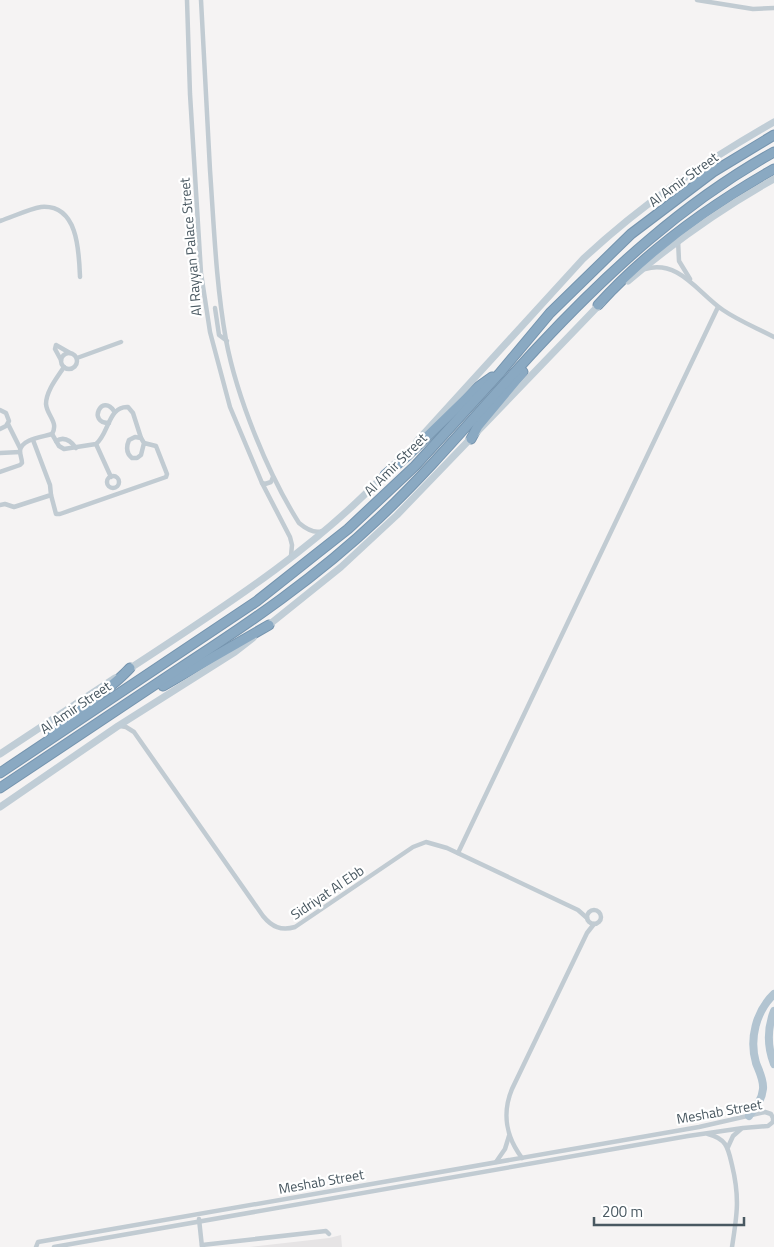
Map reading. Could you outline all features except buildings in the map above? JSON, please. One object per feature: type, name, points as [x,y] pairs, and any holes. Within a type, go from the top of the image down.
[{"type":"highway","name":"Al Amir Street","points":[[0,773],[37,750],[256,601],[348,529],[414,466],[499,374],[550,313],[631,234],[713,172],[774,136]]},
{"type":"highway","name":"Al Amir Street","points":[[0,788],[288,595],[335,557],[418,480],[538,347],[606,278],[650,238],[719,187],[774,152]]},
{"type":"highway","points":[[598,305],[622,278],[672,235],[750,182],[774,169]]},
{"type":"highway","points":[[471,439],[478,426],[530,363],[538,347]]},
{"type":"highway","points":[[385,475],[483,382],[499,374]]},
{"type":"highway","points":[[125,705],[152,692],[269,625]]},
{"type":"highway","points":[[37,750],[64,722],[117,682],[130,668]]},
{"type":"main road","name":"Al Amir Street","points":[[0,754],[175,640],[291,558],[385,475],[583,259],[613,232],[679,180],[774,122]]},
{"type":"main road","points":[[0,807],[118,726],[235,652],[341,567],[416,496],[598,305],[678,240],[742,197],[774,179]]},
{"type":"main road","points":[[749,1116],[760,1100],[763,1089],[753,1049],[755,1028],[764,1006],[774,994]]},
{"type":"main road","points":[[774,1011],[770,1023],[769,1038],[774,1064]]},
{"type":"street","name":"Al Rayyan Palace Street","points":[[187,0],[200,263],[210,332],[230,407],[262,483],[290,537],[292,545],[291,558]]},
{"type":"street","name":"Al Rayyan Palace Street","points":[[201,0],[215,251],[227,341],[246,408],[273,476],[299,523],[305,528],[319,532],[326,529]]},
{"type":"street","points":[[697,0],[753,9],[773,8]]},
{"type":"street","points":[[0,221],[42,207],[57,210],[70,220],[76,236],[80,276]]},
{"type":"street","points":[[678,240],[679,261],[691,281]]},
{"type":"street","points":[[641,270],[662,267],[676,271],[691,281],[718,307],[739,320],[774,337]]},
{"type":"street","points":[[207,311],[221,306]]},
{"type":"street","points":[[458,853],[718,307]]},
{"type":"street","points":[[215,308],[219,335],[227,341]]},
{"type":"street","points":[[77,358],[121,342]]},
{"type":"street","points":[[58,345],[77,358],[78,363],[69,370],[64,367],[54,346],[58,345]]},
{"type":"street","points":[[61,360],[63,356],[70,353]]},
{"type":"street","points":[[64,367],[48,394],[46,402],[54,422],[52,434],[61,448],[76,448],[96,444],[104,434],[114,411],[121,407],[128,407],[133,413],[142,438],[144,444],[144,451],[138,458],[132,458],[128,455],[126,447],[129,440],[135,437],[142,438]]},
{"type":"street","points":[[109,423],[104,423],[100,420],[97,415],[98,410],[102,406],[107,405],[112,407],[114,411]]},
{"type":"street","points":[[0,410],[8,415],[8,424],[20,450],[22,460],[20,465],[0,472]]},
{"type":"street","points":[[0,429],[8,424]]},
{"type":"street","points":[[0,453],[20,450],[24,444],[52,434]]},
{"type":"street","points":[[56,441],[59,439],[67,440],[76,448]]},
{"type":"street","points":[[33,440],[50,485],[50,495],[56,514],[166,478],[167,474],[158,447],[144,444]]},
{"type":"street","points":[[96,444],[110,477]]},
{"type":"street","points":[[262,483],[268,484],[273,480],[273,476]]},
{"type":"street","points":[[0,505],[5,504],[14,507],[50,495]]},
{"type":"street","points":[[134,716],[132,724],[134,732]]},
{"type":"street","points":[[118,726],[126,727],[134,732]]},
{"type":"street","name":"Sidriyat Al Ebb","points":[[134,732],[263,916],[274,926],[288,929],[295,927],[419,844],[433,843],[578,910],[590,912]]},
{"type":"street","name":"Sidriyat Al Ebb","points":[[578,910],[588,920]]},
{"type":"street","points":[[522,1158],[509,1135],[506,1112],[509,1096],[587,933],[599,921],[600,915],[595,911],[590,912],[587,933]]},
{"type":"street","points":[[588,920],[594,924]]},
{"type":"street","name":"Meshab Street","points":[[36,1247],[38,1242],[700,1127],[766,1112],[772,1115],[773,1119],[772,1124],[768,1126],[704,1133],[54,1247]]},
{"type":"street","points":[[732,1247],[738,1210],[738,1195],[728,1147],[733,1136],[743,1128]]},
{"type":"street","points":[[704,1133],[718,1138],[728,1147]]},
{"type":"street","points":[[496,1162],[506,1146],[509,1135]]},
{"type":"street","points":[[417,1176],[418,1184]]},
{"type":"street","points":[[346,1188],[347,1196]]},
{"type":"street","points":[[199,1215],[202,1246],[326,1231],[329,1234]]},
{"type":"shaded area","points":[[341,1235],[342,1247],[250,1247],[329,1238]]}]
